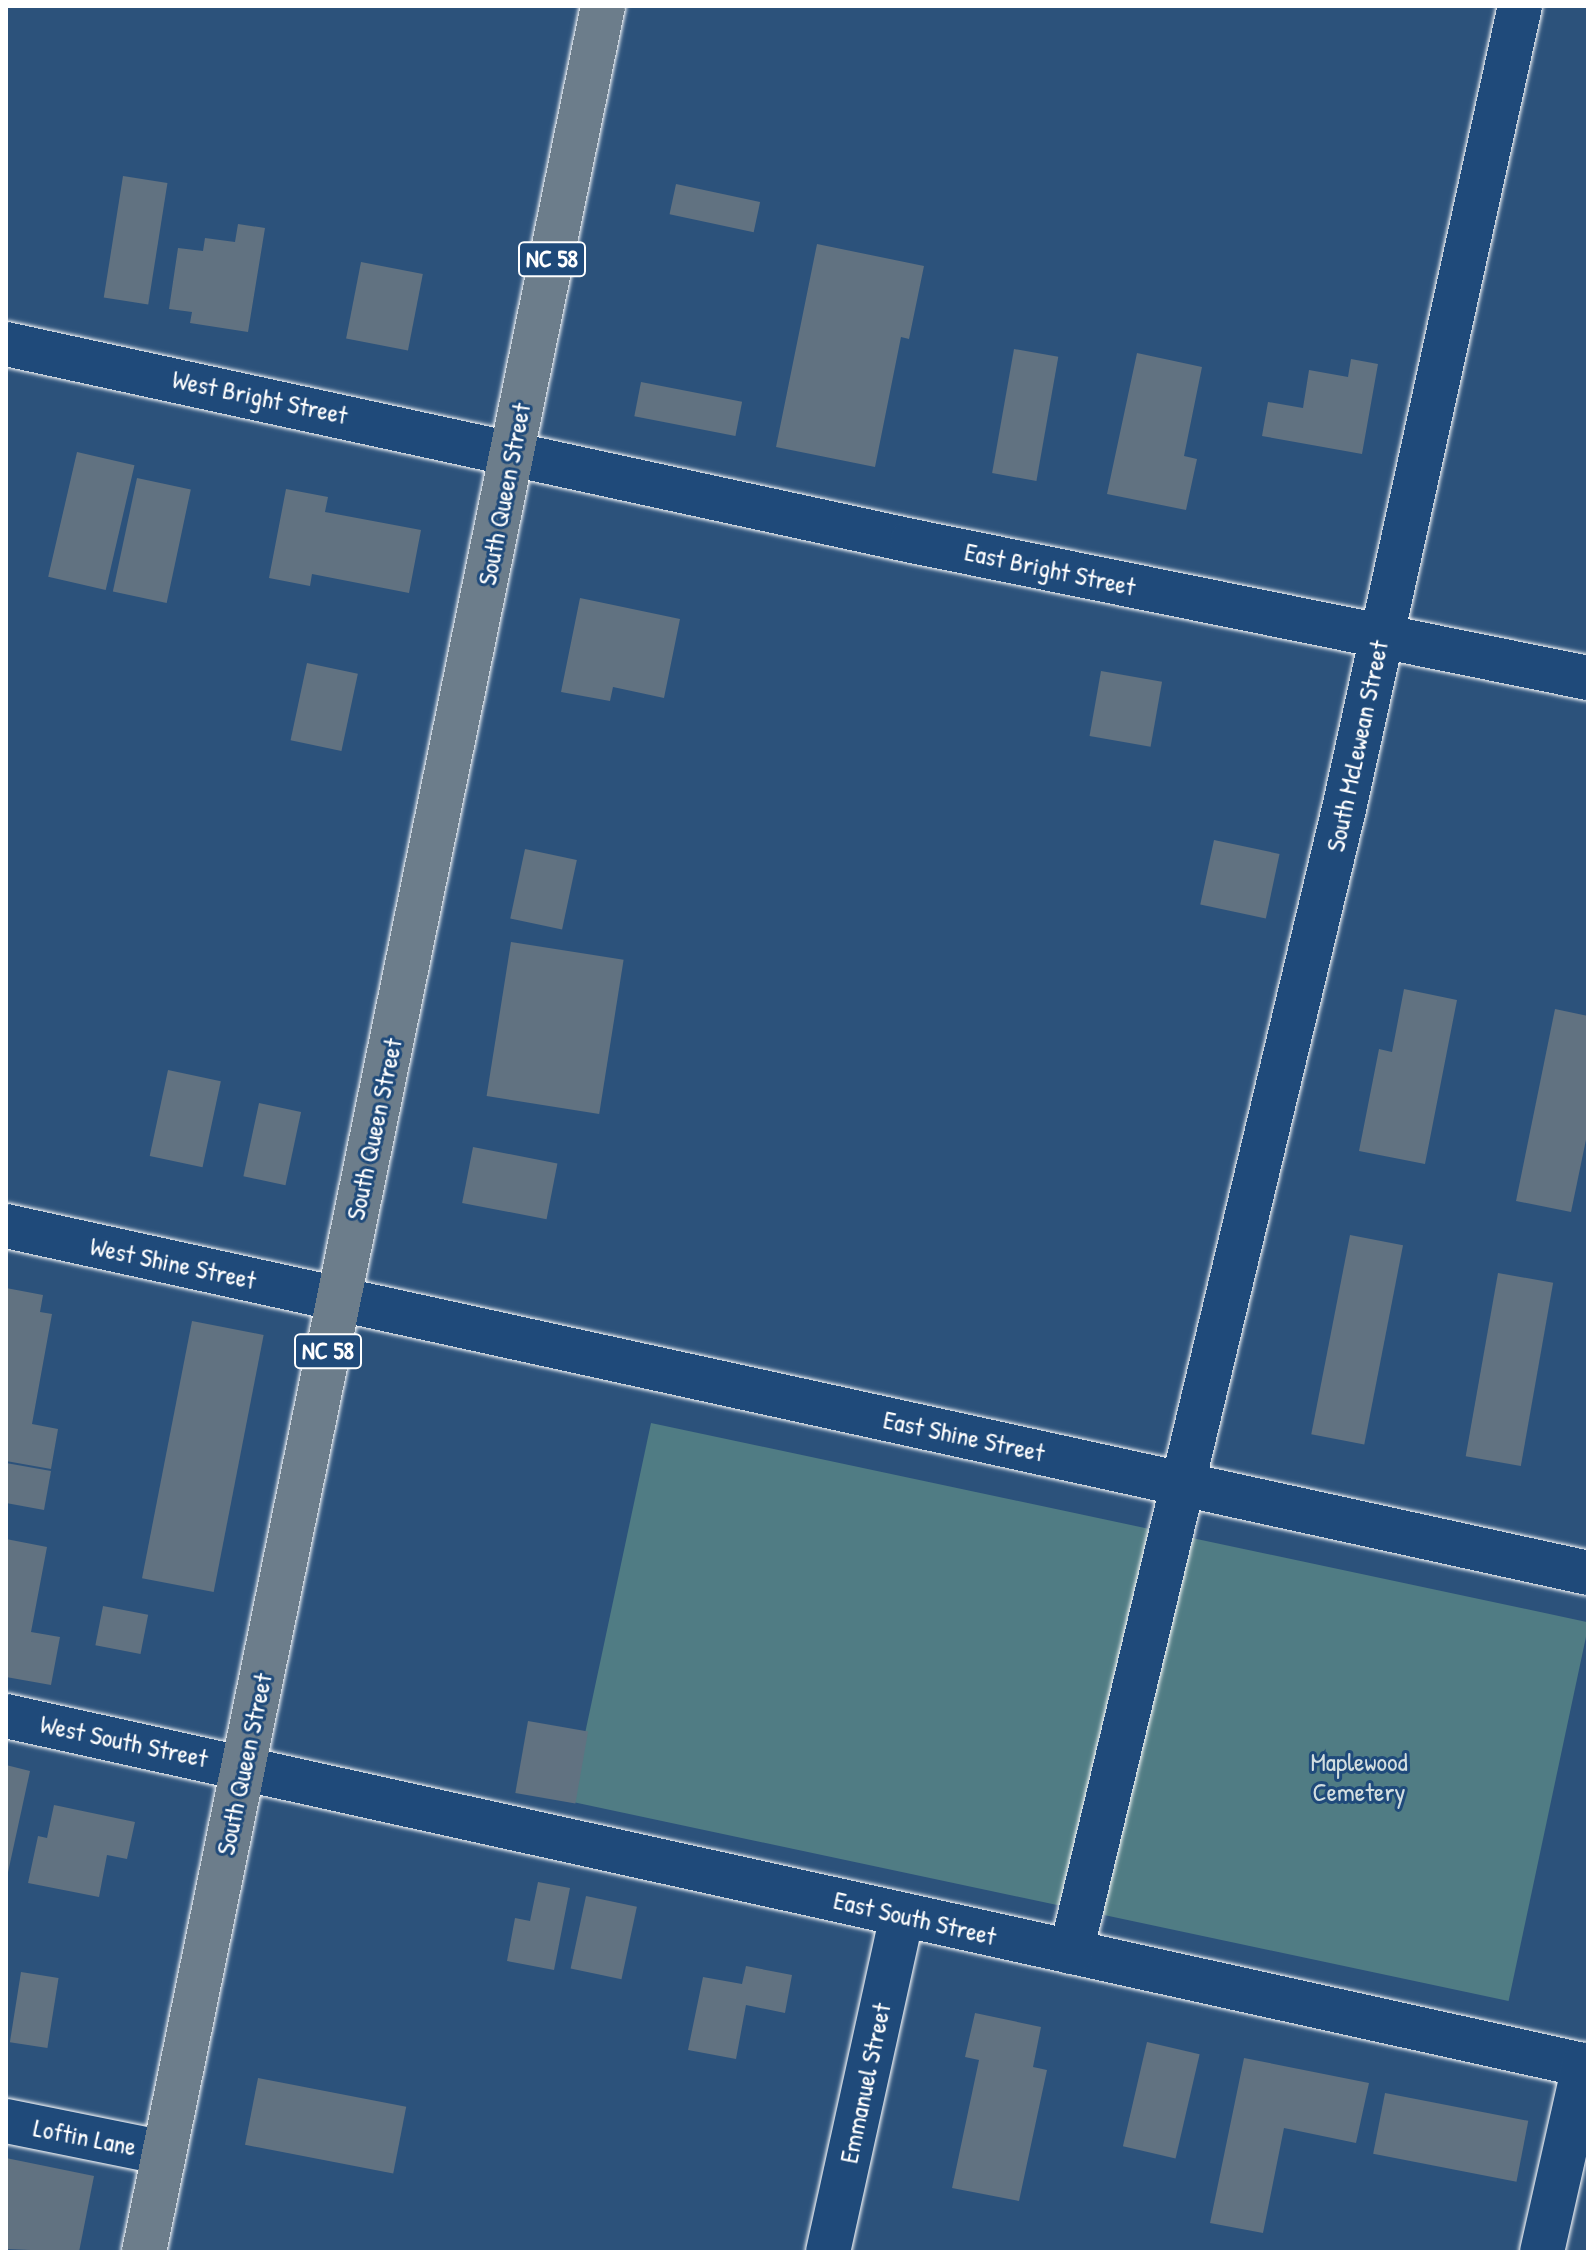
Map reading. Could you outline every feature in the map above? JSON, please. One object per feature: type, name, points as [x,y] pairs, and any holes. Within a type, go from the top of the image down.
[{"type":"main road","name":"South Queen Street","points":[[144,2252],[603,6]]},
{"type":"street","name":"South McLewean Street","points":[[1071,1952],[1186,1485],[1381,637],[1520,6]]},
{"type":"street","name":"West Bright Street","points":[[6,344],[513,451]]},
{"type":"street","name":"East Bright Street","points":[[513,451],[912,541],[1588,678]]},
{"type":"street","name":"West Shine Street","points":[[6,1226],[339,1299]]},
{"type":"street","name":"East Shine Street","points":[[339,1299],[1588,1573]]},
{"type":"street","name":"West South Street","points":[[6,1716],[243,1767]]},
{"type":"street","name":"East South Street","points":[[243,1767],[1586,2065]]},
{"type":"street","name":"Emmanuel Street","points":[[828,2252],[902,1915]]},
{"type":"street","points":[[1542,2252],[1586,2065]]},
{"type":"street","name":"Loftin Lane","points":[[6,2121],[164,2153]]},
{"type":"green space","name":"Maplewood Cemetery","points":[[651,1423],[1588,1622],[1509,2001],[571,1802]]},
{"type":"building","points":[[123,176],[167,183],[148,305],[104,297]]},
{"type":"building","points":[[676,184],[760,202],[754,232],[670,214]]},
{"type":"building","points":[[238,224],[265,228],[248,332],[190,323],[192,312],[169,309],[178,248],[203,251],[205,238],[235,242]]},
{"type":"building","points":[[817,244],[924,266],[909,339],[901,337],[875,467],[776,447]]},
{"type":"building","points":[[361,262],[423,274],[408,351],[346,339]]},
{"type":"building","points":[[1014,349],[1058,357],[1036,481],[992,473]]},
{"type":"building","points":[[1137,353],[1202,367],[1184,456],[1197,459],[1186,510],[1107,494]]},
{"type":"building","points":[[1351,359],[1378,364],[1362,454],[1262,436],[1268,402],[1303,408],[1309,370],[1348,377]]},
{"type":"building","points":[[641,382],[742,402],[735,436],[634,416]]},
{"type":"building","points":[[77,452],[134,465],[106,590],[48,577]]},
{"type":"building","points":[[137,478],[191,489],[167,603],[113,591]]},
{"type":"building","points":[[286,489],[328,497],[325,512],[421,530],[409,593],[312,574],[310,586],[269,578]]},
{"type":"building","points":[[580,598],[680,619],[664,698],[613,687],[610,701],[561,692]]},
{"type":"building","points":[[307,663],[358,674],[341,751],[291,740]]},
{"type":"building","points":[[1101,671],[1162,682],[1151,747],[1090,736]]},
{"type":"building","points":[[1214,840],[1280,854],[1266,918],[1200,905]]},
{"type":"building","points":[[525,849],[577,860],[562,929],[510,918]]},
{"type":"building","points":[[511,942],[624,960],[599,1114],[487,1096]]},
{"type":"building","points":[[1404,989],[1457,1000],[1425,1164],[1359,1151],[1379,1049],[1392,1052]]},
{"type":"building","points":[[1555,1009],[1588,1016],[1588,1130],[1571,1212],[1516,1201]]},
{"type":"building","points":[[168,1070],[221,1081],[203,1167],[150,1156]]},
{"type":"building","points":[[259,1103],[301,1112],[285,1185],[243,1176]]},
{"type":"building","points":[[473,1147],[557,1163],[547,1219],[462,1203]]},
{"type":"building","points":[[1350,1235],[1403,1245],[1364,1445],[1311,1434]]},
{"type":"building","points":[[1498,1273],[1553,1283],[1521,1466],[1466,1456]]},
{"type":"building","points":[[6,1288],[43,1295],[40,1312],[52,1314],[32,1424],[58,1429],[51,1469],[6,1461]]},
{"type":"building","points":[[192,1321],[264,1335],[214,1592],[142,1578]]},
{"type":"building","points":[[6,1463],[51,1471],[44,1510],[6,1503]]},
{"type":"building","points":[[6,1539],[47,1547],[31,1632],[60,1637],[51,1685],[6,1677]]},
{"type":"building","points":[[103,1606],[148,1615],[141,1654],[95,1645]]},
{"type":"building","points":[[528,1721],[588,1732],[575,1803],[515,1793]]},
{"type":"building","points":[[6,1765],[30,1771],[7,1877],[6,1876]]},
{"type":"building","points":[[54,1805],[135,1822],[127,1859],[107,1855],[99,1897],[28,1883],[38,1836],[47,1838]]},
{"type":"building","points":[[538,1882],[570,1888],[554,1970],[507,1961],[515,1918],[530,1921]]},
{"type":"building","points":[[586,1896],[637,1907],[621,1979],[571,1968]]},
{"type":"building","points":[[746,1966],[792,1975],[785,2013],[746,2005],[736,2059],[688,2050],[703,1977],[742,1984]]},
{"type":"building","points":[[21,1972],[59,1978],[47,2048],[10,2042]]},
{"type":"building","points":[[975,2013],[1041,2027],[1033,2067],[1047,2070],[1019,2201],[952,2188],[979,2060],[965,2057]]},
{"type":"building","points":[[1147,2042],[1200,2054],[1176,2158],[1123,2146]]},
{"type":"building","points":[[1244,2058],[1369,2083],[1356,2143],[1284,2128],[1263,2233],[1210,2223]]},
{"type":"building","points":[[258,2078],[406,2107],[393,2174],[245,2145]]},
{"type":"building","points":[[1385,2093],[1528,2121],[1516,2182],[1373,2154]]},
{"type":"building","points":[[6,2158],[94,2176],[79,2252],[6,2249]]}]
